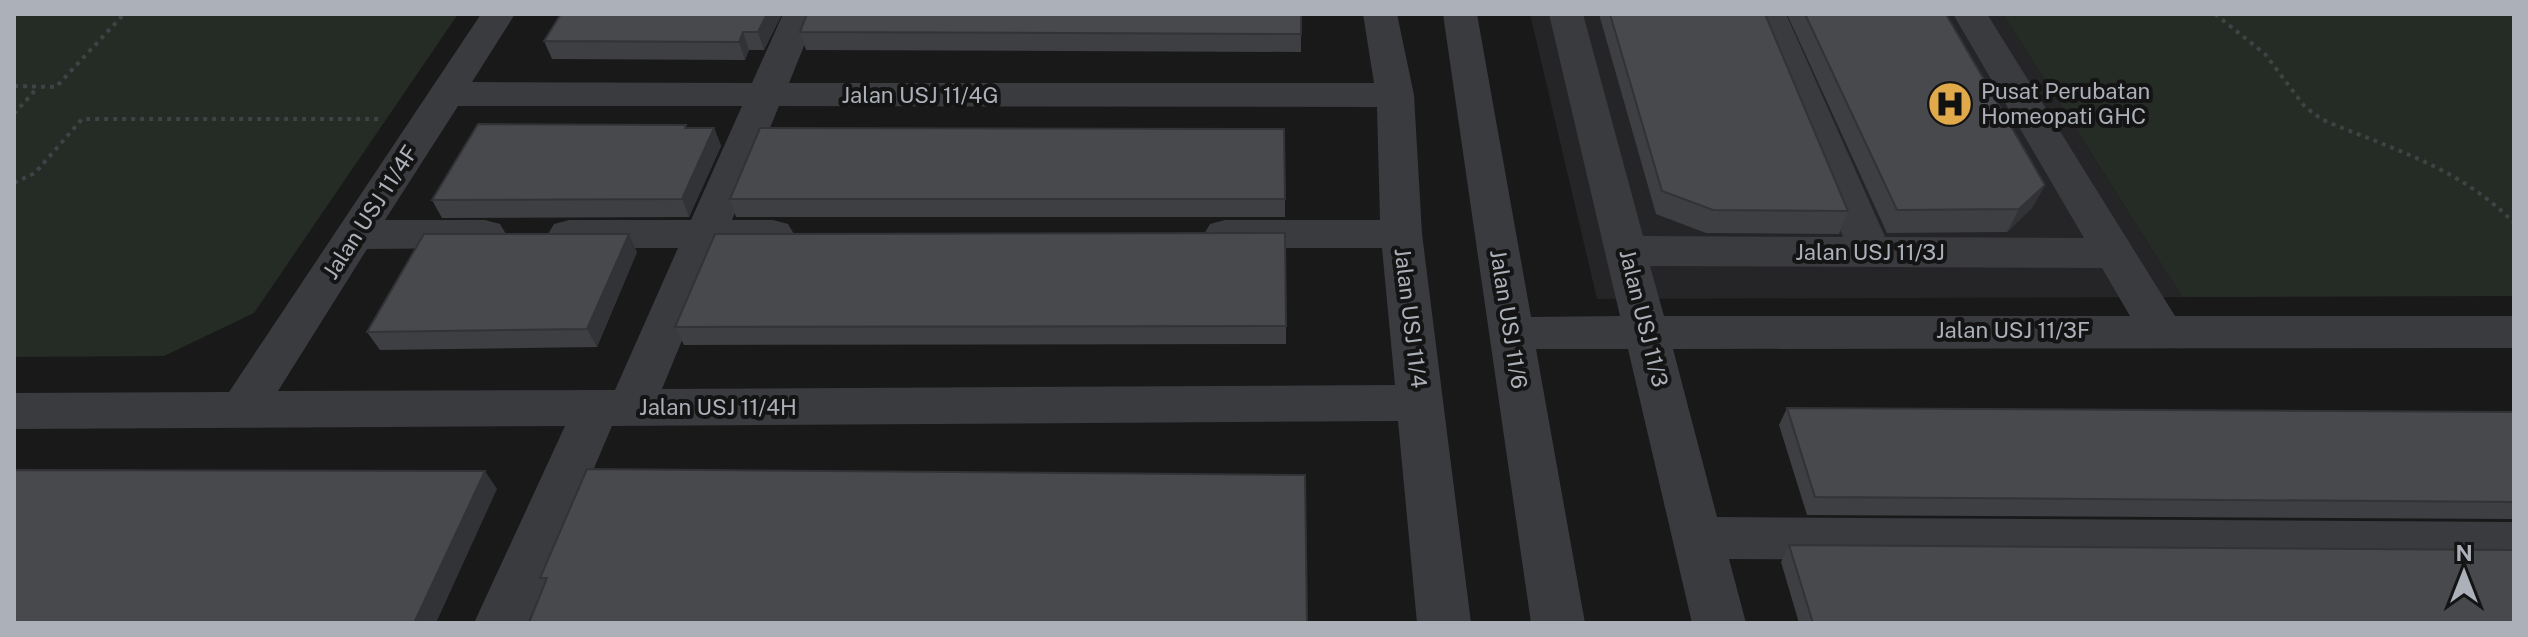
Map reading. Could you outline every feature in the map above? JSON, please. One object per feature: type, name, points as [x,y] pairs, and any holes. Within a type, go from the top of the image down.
[{"type":"street","name":"Jalan USJ 11/4F","points":[[242,409],[498,14]]},
{"type":"street","points":[[501,623],[706,234],[800,14]]},
{"type":"street","name":"Jalan USJ 11/4","points":[[1380,14],[1395,95],[1401,234],[1444,623]]},
{"type":"street","name":"Jalan USJ 11/6","points":[[1460,14],[1558,623]]},
{"type":"street","name":"Jalan USJ 11/3","points":[[1566,14],[1719,623]]},
{"type":"street","points":[[1769,14],[1870,252]]},
{"type":"street","points":[[1970,14],[2161,330]]},
{"type":"street","name":"Jalan USJ 11/4G","points":[[438,107],[766,94],[1395,95]]},
{"type":"street","points":[[355,235],[816,234]]},
{"type":"street","points":[[1179,234],[1401,234]]},
{"type":"street","name":"Jalan USJ 11/3J","points":[[1627,251],[2114,253]]},
{"type":"street","name":"Jalan USJ 11/3F","points":[[1511,333],[2161,330],[2508,340]]},
{"type":"street","name":"Jalan USJ 11/4H","points":[[14,411],[1422,403]]},
{"type":"street","points":[[1698,538],[2514,543]]},
{"type":"path","points":[[14,86],[56,87],[124,14]]},
{"type":"path","points":[[2215,14],[2265,54],[2305,107],[2323,120],[2470,181],[2514,223]]},
{"type":"path","points":[[14,114],[38,86]]},
{"type":"path","points":[[14,183],[35,173],[82,119],[438,107]]},
{"type":"path","points":[[2506,213],[2514,213]]},
{"type":"shaded area","points":[[14,14],[458,14],[254,313],[164,356],[14,357]]},
{"type":"shaded area","points":[[1530,14],[2003,14],[2182,297],[1597,299]]},
{"type":"shaded area","points":[[2003,14],[2514,14],[2514,296],[2182,297]]},
{"type":"building","points":[[561,14],[767,14],[758,32],[743,32],[739,42],[544,41]]},
{"type":"building","points":[[807,14],[1301,14],[1301,34],[800,32]]},
{"type":"building","points":[[1610,14],[1765,14],[1848,211],[1713,210],[1662,191]]},
{"type":"building","points":[[1805,14],[1946,14],[2045,185],[2019,209],[1897,210]]},
{"type":"building","points":[[478,124],[686,125],[685,128],[714,128],[682,199],[432,200]]},
{"type":"building","points":[[760,128],[1284,129],[1285,199],[730,199]]},
{"type":"building","points":[[1285,233],[1286,326],[675,327],[715,234]]},
{"type":"building","points":[[424,234],[629,234],[587,329],[367,332]]},
{"type":"building","points":[[1787,408],[2514,412],[2514,502],[1815,497]]},
{"type":"building","points":[[587,469],[1305,475],[1307,623],[529,623],[547,578],[540,578]]},
{"type":"building","points":[[14,470],[485,471],[414,623],[14,623]]},
{"type":"building","points":[[1789,545],[2514,550],[2514,623],[1813,623]]},
{"type":"place","name":"Pusat Perubatan Homeopati GHC","points":[[1950,104]]}]
